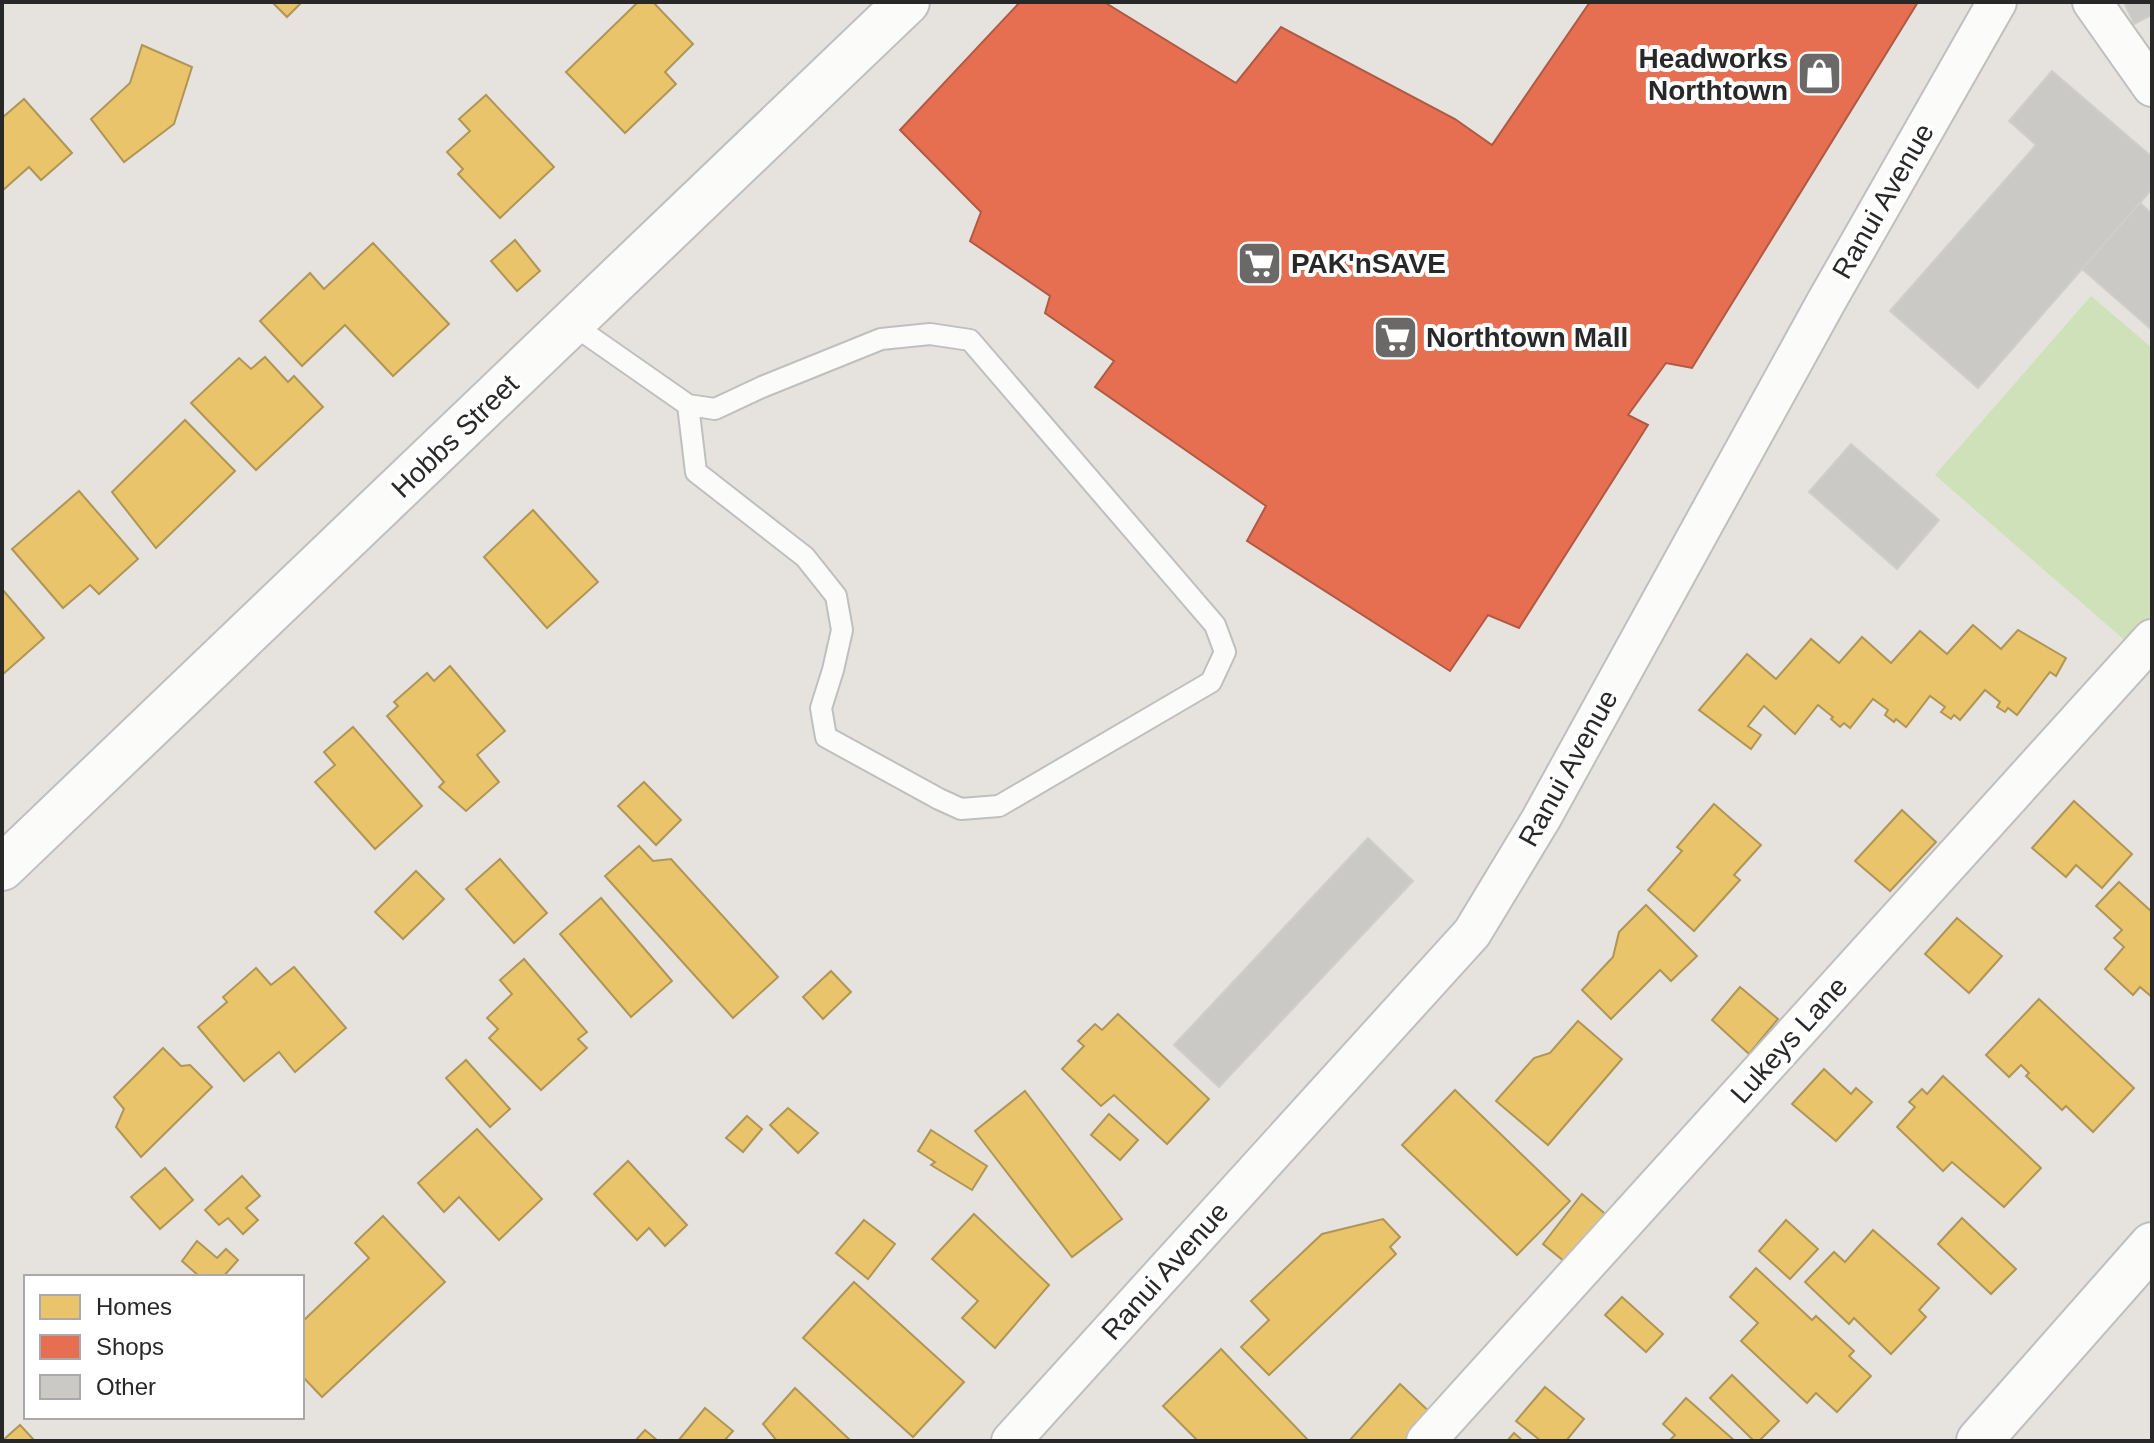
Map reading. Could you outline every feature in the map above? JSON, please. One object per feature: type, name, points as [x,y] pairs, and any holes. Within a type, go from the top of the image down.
[{"type":"street","name":"Hobbs Street","points":[[2,868],[907,2]]},
{"type":"street","name":"Ranui Avenue","points":[[1011,1441],[1472,933],[1541,819],[1810,330],[1997,2]]},
{"type":"street","points":[[2092,2],[2152,87]]},
{"type":"street","name":"Lukeys Lane","points":[[1426,1441],[2152,639]]},
{"type":"street","points":[[1979,1441],[2152,1245]]},
{"type":"lane","points":[[572,324],[688,405],[715,409],[881,339],[930,334],[970,340],[1215,625],[1225,652],[1211,682],[999,806],[961,809],[939,799],[826,737],[821,708],[842,630],[836,596],[805,557],[696,472],[688,405]]},
{"type":"green space","points":[[2091,296],[2152,348],[2152,618],[2129,644],[1935,475]]},
{"type":"building: Homes","points":[[272,2],[302,2],[287,17]]},
{"type":"building: Homes","points":[[638,2],[653,2],[693,44],[665,72],[676,84],[625,133],[566,72]]},
{"type":"building: Homes","points":[[142,45],[192,67],[174,124],[124,162],[91,119],[130,83]]},
{"type":"building: Homes","points":[[486,95],[554,167],[500,218],[458,174],[463,169],[447,152],[470,131],[459,119]]},
{"type":"building: Homes","points":[[24,99],[72,153],[41,180],[29,167],[2,191],[2,118]]},
{"type":"building: Homes","points":[[515,240],[540,271],[517,291],[491,261]]},
{"type":"building: Homes","points":[[373,243],[449,324],[393,376],[345,325],[302,366],[260,321],[310,273],[324,289]]},
{"type":"building: Homes","points":[[265,357],[288,382],[294,376],[323,407],[256,470],[191,403],[239,358],[251,369]]},
{"type":"building: Homes","points":[[185,420],[235,471],[156,548],[112,492]]},
{"type":"building: Homes","points":[[79,491],[138,559],[99,594],[90,585],[63,608],[12,549]]},
{"type":"building: Homes","points":[[533,510],[598,582],[547,628],[484,557]]},
{"type":"building: Homes","points":[[2,589],[44,638],[2,675]]},
{"type":"building: Homes","points":[[1973,625],[2001,649],[2018,630],[2066,658],[2056,676],[2050,672],[2017,715],[2008,708],[2005,712],[1997,707],[2000,702],[1985,690],[1960,720],[1954,715],[1951,719],[1941,712],[1945,707],[1930,696],[1906,727],[1885,715],[1888,710],[1873,699],[1850,728],[1844,723],[1840,727],[1818,705],[1795,734],[1764,706],[1748,726],[1761,735],[1751,749],[1699,710],[1747,654],[1776,679],[1811,639],[1839,663],[1862,637],[1891,663],[1920,631],[1947,654]]},
{"type":"building: Homes","points":[[450,666],[505,731],[477,755],[499,782],[466,811],[439,787],[444,782],[387,716],[398,706],[394,702],[427,673],[434,681]]},
{"type":"building: Homes","points":[[353,727],[422,806],[375,849],[315,782],[335,765],[324,752]]},
{"type":"building: Homes","points":[[644,782],[681,820],[656,845],[618,806]]},
{"type":"building: Homes","points":[[2074,801],[2132,854],[2102,888],[2076,865],[2066,877],[2032,848]]},
{"type":"building: Homes","points":[[1714,804],[1761,845],[1734,875],[1740,880],[1694,931],[1648,890],[1682,851],[1677,847]]},
{"type":"building: Homes","points":[[1902,810],[1936,842],[1890,891],[1855,861]]},
{"type":"building: Homes","points":[[639,846],[653,861],[671,859],[778,977],[733,1018],[605,876]]},
{"type":"building: Homes","points":[[500,859],[547,913],[514,943],[466,889]]},
{"type":"building: Homes","points":[[416,871],[444,899],[403,939],[375,912]]},
{"type":"building: Homes","points":[[2119,882],[2152,912],[2152,997],[2140,987],[2133,995],[2105,969],[2124,947],[2114,938],[2122,930],[2096,906]]},
{"type":"building: Homes","points":[[601,898],[672,981],[631,1017],[560,934]]},
{"type":"building: Homes","points":[[1646,905],[1697,956],[1671,981],[1660,970],[1611,1019],[1582,990],[1613,957],[1619,932]]},
{"type":"building: Homes","points":[[1957,918],[2002,956],[1969,993],[1925,954]]},
{"type":"building: Homes","points":[[524,959],[587,1032],[578,1039],[587,1048],[541,1090],[489,1038],[498,1029],[487,1018],[512,994],[500,980]]},
{"type":"building: Homes","points":[[294,967],[346,1028],[295,1072],[279,1052],[244,1081],[198,1027],[227,1002],[223,997],[256,968],[271,985]]},
{"type":"building: Homes","points":[[831,971],[851,992],[823,1019],[803,997]]},
{"type":"building: Homes","points":[[1740,987],[1778,1019],[1749,1054],[1712,1020]]},
{"type":"building: Homes","points":[[2039,999],[2134,1088],[2093,1132],[2066,1106],[2062,1110],[2026,1076],[2029,1073],[2021,1065],[2009,1077],[1986,1055]]},
{"type":"building: Homes","points":[[1118,1014],[1209,1099],[1167,1144],[1114,1095],[1101,1106],[1062,1069],[1084,1046],[1078,1041],[1095,1024],[1102,1030]]},
{"type":"building: Homes","points":[[1578,1021],[1622,1059],[1548,1145],[1496,1101],[1534,1058],[1550,1053]]},
{"type":"building: Homes","points":[[163,1048],[181,1066],[190,1065],[212,1087],[141,1157],[116,1127],[124,1109],[114,1097]]},
{"type":"building: Homes","points":[[466,1060],[510,1109],[490,1127],[446,1078]]},
{"type":"building: Homes","points":[[1824,1069],[1851,1094],[1856,1088],[1872,1102],[1836,1141],[1792,1104]]},
{"type":"building: Homes","points":[[1943,1076],[2041,1168],[2004,1207],[1952,1162],[1943,1171],[1897,1127],[1915,1107],[1909,1102],[1922,1089],[1927,1094]]},
{"type":"building: Homes","points":[[1455,1090],[1570,1201],[1517,1255],[1402,1145]]},
{"type":"building: Homes","points":[[1025,1091],[1122,1219],[1072,1257],[975,1131]]},
{"type":"building: Homes","points":[[788,1108],[818,1133],[798,1153],[770,1125]]},
{"type":"building: Homes","points":[[1109,1114],[1138,1140],[1120,1160],[1091,1135]]},
{"type":"building: Homes","points":[[747,1116],[762,1129],[743,1152],[726,1138]]},
{"type":"building: Homes","points":[[477,1129],[542,1199],[499,1240],[459,1197],[444,1212],[418,1183]]},
{"type":"building: Homes","points":[[931,1130],[987,1166],[972,1190],[931,1165],[935,1162],[918,1151]]},
{"type":"building: Homes","points":[[628,1161],[687,1225],[665,1246],[649,1228],[637,1240],[594,1194]]},
{"type":"building: Homes","points":[[165,1168],[193,1200],[160,1229],[131,1197]]},
{"type":"building: Homes","points":[[242,1176],[260,1196],[246,1208],[258,1220],[243,1234],[228,1218],[219,1225],[205,1210]]},
{"type":"building: Homes","points":[[1582,1194],[1610,1218],[1570,1266],[1543,1244]]},
{"type":"building: Homes","points":[[974,1214],[1049,1285],[995,1348],[962,1318],[978,1301],[932,1259]]},
{"type":"building: Homes","points":[[383,1216],[445,1282],[322,1397],[304,1378],[304,1320],[369,1258],[355,1243]]},
{"type":"building: Homes","points":[[1962,1218],[2016,1269],[1991,1294],[1938,1244]]},
{"type":"building: Homes","points":[[1383,1219],[1400,1237],[1390,1247],[1396,1254],[1269,1375],[1241,1347],[1269,1320],[1251,1301],[1322,1234]]},
{"type":"building: Homes","points":[[864,1220],[895,1244],[868,1279],[836,1253]]},
{"type":"building: Homes","points":[[1786,1220],[1818,1249],[1790,1279],[1759,1251]]},
{"type":"building: Homes","points":[[1873,1230],[1939,1288],[1919,1310],[1926,1317],[1891,1354],[1854,1318],[1849,1324],[1805,1282],[1834,1252],[1845,1262]]},
{"type":"building: Homes","points":[[197,1241],[217,1258],[226,1249],[238,1260],[225,1275],[198,1275],[182,1261]]},
{"type":"building: Homes","points":[[1756,1268],[1812,1320],[1816,1316],[1854,1351],[1849,1356],[1871,1376],[1837,1412],[1816,1393],[1807,1403],[1741,1341],[1758,1323],[1730,1297]]},
{"type":"building: Homes","points":[[854,1282],[964,1382],[913,1437],[803,1338]]},
{"type":"building: Homes","points":[[1622,1297],[1663,1334],[1646,1352],[1605,1315]]},
{"type":"building: Homes","points":[[1221,1349],[1307,1441],[1198,1441],[1163,1406]]},
{"type":"building: Homes","points":[[1732,1375],[1779,1421],[1759,1441],[1754,1441],[1710,1398]]},
{"type":"building: Homes","points":[[1400,1384],[1434,1416],[1412,1441],[1349,1441]]},
{"type":"building: Homes","points":[[1545,1387],[1584,1419],[1566,1441],[1541,1441],[1516,1421]]},
{"type":"building: Homes","points":[[795,1388],[851,1441],[777,1441],[763,1424]]},
{"type":"building: Homes","points":[[1686,1398],[1735,1441],[1669,1441],[1675,1435],[1663,1424]]},
{"type":"building: Homes","points":[[705,1408],[733,1431],[724,1441],[678,1441]]},
{"type":"building: Homes","points":[[20,1425],[35,1441],[2,1441]]},
{"type":"building: Homes","points":[[645,1430],[658,1441],[635,1441]]},
{"type":"building: Homes","points":[[1514,1433],[1523,1441],[1507,1441]]},
{"type":"building: Shops","name":"Northtown Mall","points":[[1020,2],[1104,2],[1236,83],[1281,27],[1455,119],[1492,145],[1590,2],[1918,2],[1692,368],[1666,363],[1628,415],[1648,425],[1519,628],[1488,615],[1450,671],[1247,541],[1266,506],[1095,387],[1114,361],[1045,313],[1050,296],[970,241],[981,212],[900,130]]},
{"type":"building: Other","points":[[2124,2],[2152,2],[2152,15],[2134,24]]},
{"type":"building: Other","points":[[2052,71],[2152,157],[2152,189],[1978,388],[1890,311],[2036,145],[2009,121]]},
{"type":"building: Other","points":[[2140,203],[2152,214],[2152,330],[2082,269]]},
{"type":"building: Other","points":[[1851,444],[1939,520],[1897,569],[1809,492]]},
{"type":"building: Other","points":[[1368,838],[1413,881],[1219,1087],[1174,1045]]},
{"type":"place","name":"Headworks Northtown","points":[[1819,74]]},
{"type":"place","name":"PAK'nSAVE","points":[[1260,263]]},
{"type":"place","name":"Northtown Mall","points":[[1395,337]]}]
